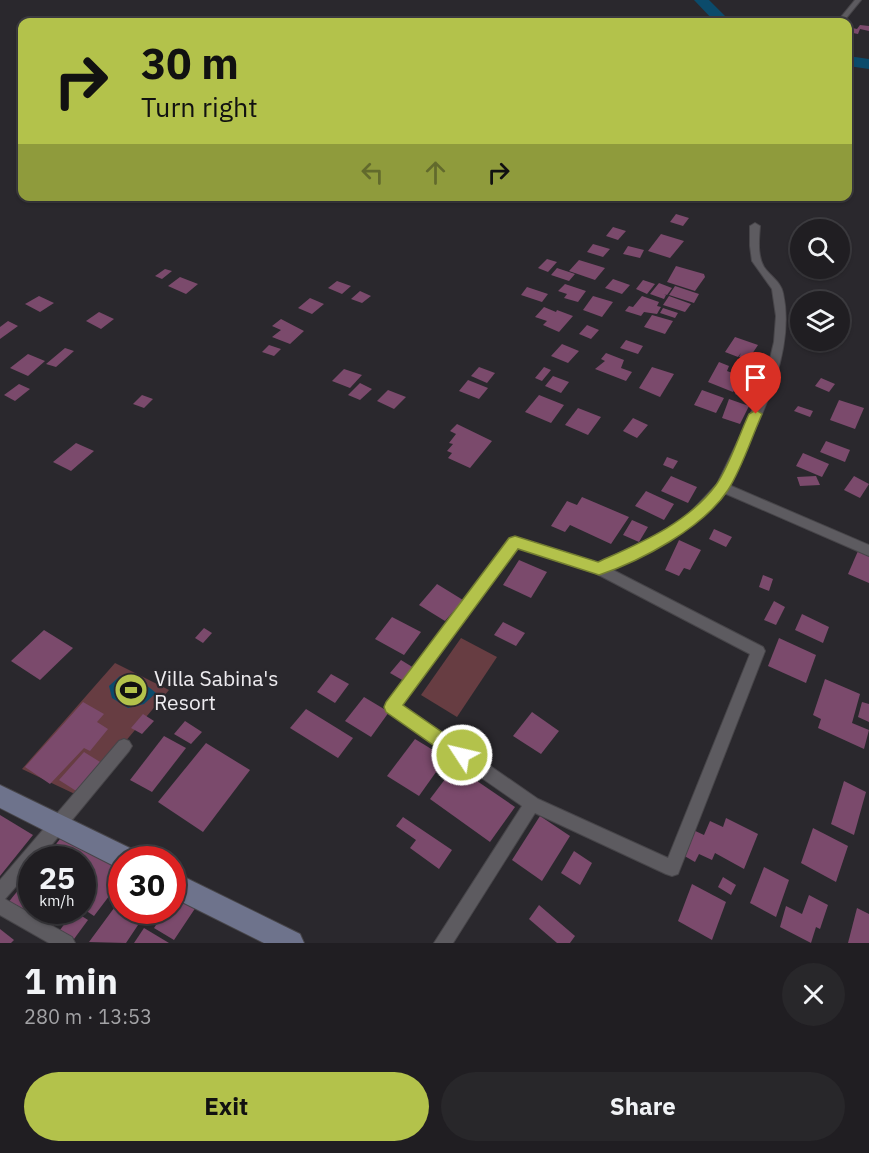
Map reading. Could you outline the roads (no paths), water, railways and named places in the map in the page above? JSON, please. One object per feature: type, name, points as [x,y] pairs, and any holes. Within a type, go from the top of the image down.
[{"type":"main road","points":[[0,796],[108,850]]},
{"type":"main road","points":[[186,890],[291,943]]},
{"type":"street","points":[[843,18],[858,0]]},
{"type":"street","points":[[599,569],[652,544],[689,521],[722,488],[772,378],[779,322],[778,290],[760,267],[754,251],[755,226]]},
{"type":"street","points":[[722,488],[869,551]]},
{"type":"street","points":[[515,542],[599,569],[758,651],[672,868],[532,804],[392,707],[515,542]]},
{"type":"street","points":[[0,893],[60,825],[124,746]]},
{"type":"street","points":[[443,943],[532,804]]},
{"type":"street","points":[[0,906],[66,943]]},
{"type":"water","name":"Villa Sabina's Resort","points":[[120,676],[135,676],[156,693],[144,704],[128,708],[112,698],[109,686]]},
{"type":"waterway","points":[[701,0],[719,18]]},
{"type":"waterway","points":[[852,62],[869,64]]},
{"type":"place","name":"Villa Sabina's Resort","points":[[131,690]]}]
